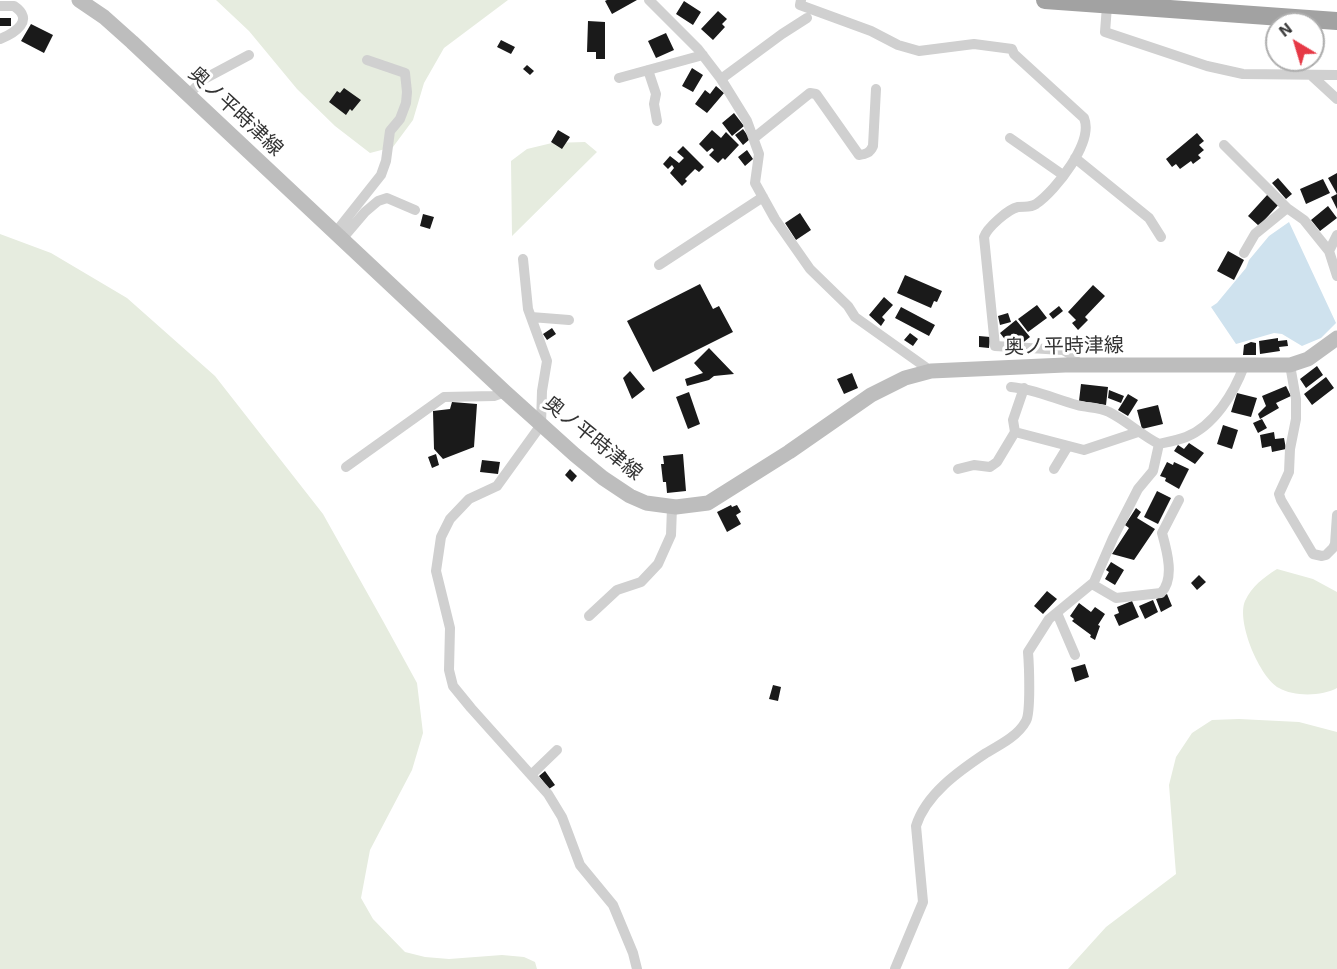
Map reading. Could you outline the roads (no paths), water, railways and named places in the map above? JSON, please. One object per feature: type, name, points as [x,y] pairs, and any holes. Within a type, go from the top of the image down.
[{"type":"highway","points":[[1045,0],[1107,6],[1165,5],[1337,21]]},
{"type":"main road","name":"奥ノ平時津線","points":[[80,0],[104,17],[541,425],[603,478],[630,496],[646,503],[672,507],[700,505],[714,500],[871,395],[905,378],[931,371],[1080,365],[1290,365],[1308,359],[1337,338]]},
{"type":"street","points":[[649,0],[703,55],[747,121],[759,154],[755,183],[775,219],[810,269],[848,306],[855,317],[931,371]]},
{"type":"street","points":[[801,0],[800,5],[918,51],[974,44],[1012,49],[1014,54],[1084,118],[1087,129],[1075,158],[1063,176],[1034,206],[1018,207],[987,229],[984,237],[995,346],[1063,350],[1080,365]]},
{"type":"street","points":[[0,6],[14,6],[24,18],[22,24],[13,33],[0,39]]},
{"type":"street","points":[[1107,6],[1105,32],[1207,66],[1243,74],[1337,75]]},
{"type":"street","points":[[721,79],[807,18]]},
{"type":"street","points":[[188,95],[204,79],[249,55]]},
{"type":"street","points":[[619,78],[703,55]]},
{"type":"street","points":[[338,236],[381,175],[386,161],[390,131],[400,119],[406,103],[405,74],[367,60]]},
{"type":"street","points":[[648,70],[656,94],[654,104],[657,122]]},
{"type":"street","points":[[1312,76],[1337,99]]},
{"type":"street","points":[[754,138],[813,92],[859,154],[865,154],[871,151],[873,146],[876,89]]},
{"type":"street","points":[[1010,138],[1063,176]]},
{"type":"street","points":[[1224,145],[1287,208],[1304,220],[1329,251],[1337,276]]},
{"type":"street","points":[[1075,158],[1149,218],[1161,237]]},
{"type":"street","points":[[659,265],[763,197]]},
{"type":"street","points":[[338,236],[378,201],[387,198],[415,210]]},
{"type":"street","points":[[1244,253],[1255,234],[1287,208]]},
{"type":"street","points":[[1329,251],[1337,235]]},
{"type":"street","points":[[523,259],[528,309],[548,361],[542,391],[541,425],[497,486],[469,500],[450,519],[441,537],[436,571],[450,628],[449,670],[453,686],[548,794],[562,818],[580,865],[613,905],[633,953],[637,969]]},
{"type":"street","points":[[531,317],[569,320]]},
{"type":"street","points":[[1290,365],[1296,399],[1296,418],[1290,449],[1289,472],[1279,494],[1313,554],[1326,555],[1333,548],[1337,515]]},
{"type":"street","points":[[1011,387],[1024,388],[1056,400],[1082,406],[1099,407],[1159,444],[1186,437],[1208,422],[1238,382],[1244,366]]},
{"type":"street","points":[[958,469],[974,465],[990,467],[997,462],[1014,432],[1013,420],[1024,388]]},
{"type":"street","points":[[346,467],[444,397],[494,396],[505,392]]},
{"type":"street","points":[[1014,432],[1084,450],[1138,432]]},
{"type":"street","points":[[895,969],[923,902],[916,826],[919,817],[930,799],[960,772],[1015,734],[1027,720],[1028,652],[1049,619],[1092,584],[1133,499],[1153,471],[1159,444]]},
{"type":"street","points":[[1054,469],[1068,446]]},
{"type":"street","points":[[1092,584],[1116,598],[1161,593],[1168,581],[1166,546],[1162,533],[1179,500]]},
{"type":"street","points":[[589,616],[617,590],[641,582],[658,564],[671,535],[672,507]]},
{"type":"street","points":[[1057,613],[1075,655]]},
{"type":"street","points":[[531,775],[557,750]]},
{"type":"water","points":[[1289,222],[1336,323],[1321,338],[1302,346],[1282,334],[1274,333],[1236,344],[1211,307],[1246,268],[1249,260],[1269,236]]}]
